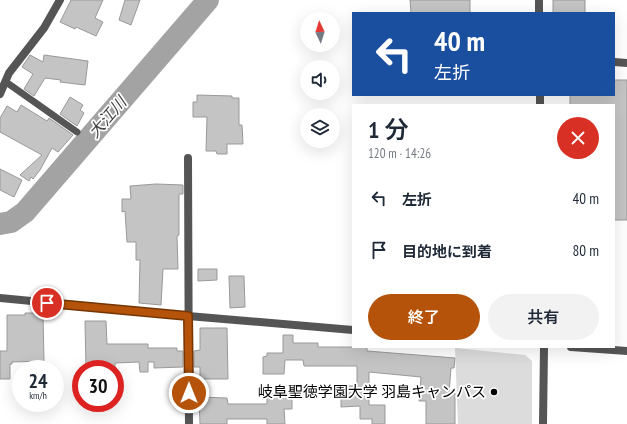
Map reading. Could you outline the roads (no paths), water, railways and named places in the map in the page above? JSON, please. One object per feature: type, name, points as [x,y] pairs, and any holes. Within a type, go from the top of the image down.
[{"type":"street","points":[[0,94],[9,73],[44,28],[60,0]]},
{"type":"street","points":[[539,0],[539,12]]},
{"type":"street","points":[[615,62],[627,63]]},
{"type":"street","points":[[188,158],[189,424]]},
{"type":"street","points":[[0,298],[352,330]]},
{"type":"street","points":[[543,424],[544,348]]},
{"type":"street","points":[[585,348],[627,351]]},
{"type":"lane","points":[[6,82],[77,132]]},
{"type":"waterway","name":"大江川","points":[[0,224],[11,222],[25,212],[208,0]]},
{"type":"place","name":"岐阜聖徳学園大学 羽島キャンパス","points":[[494,392]]}]
